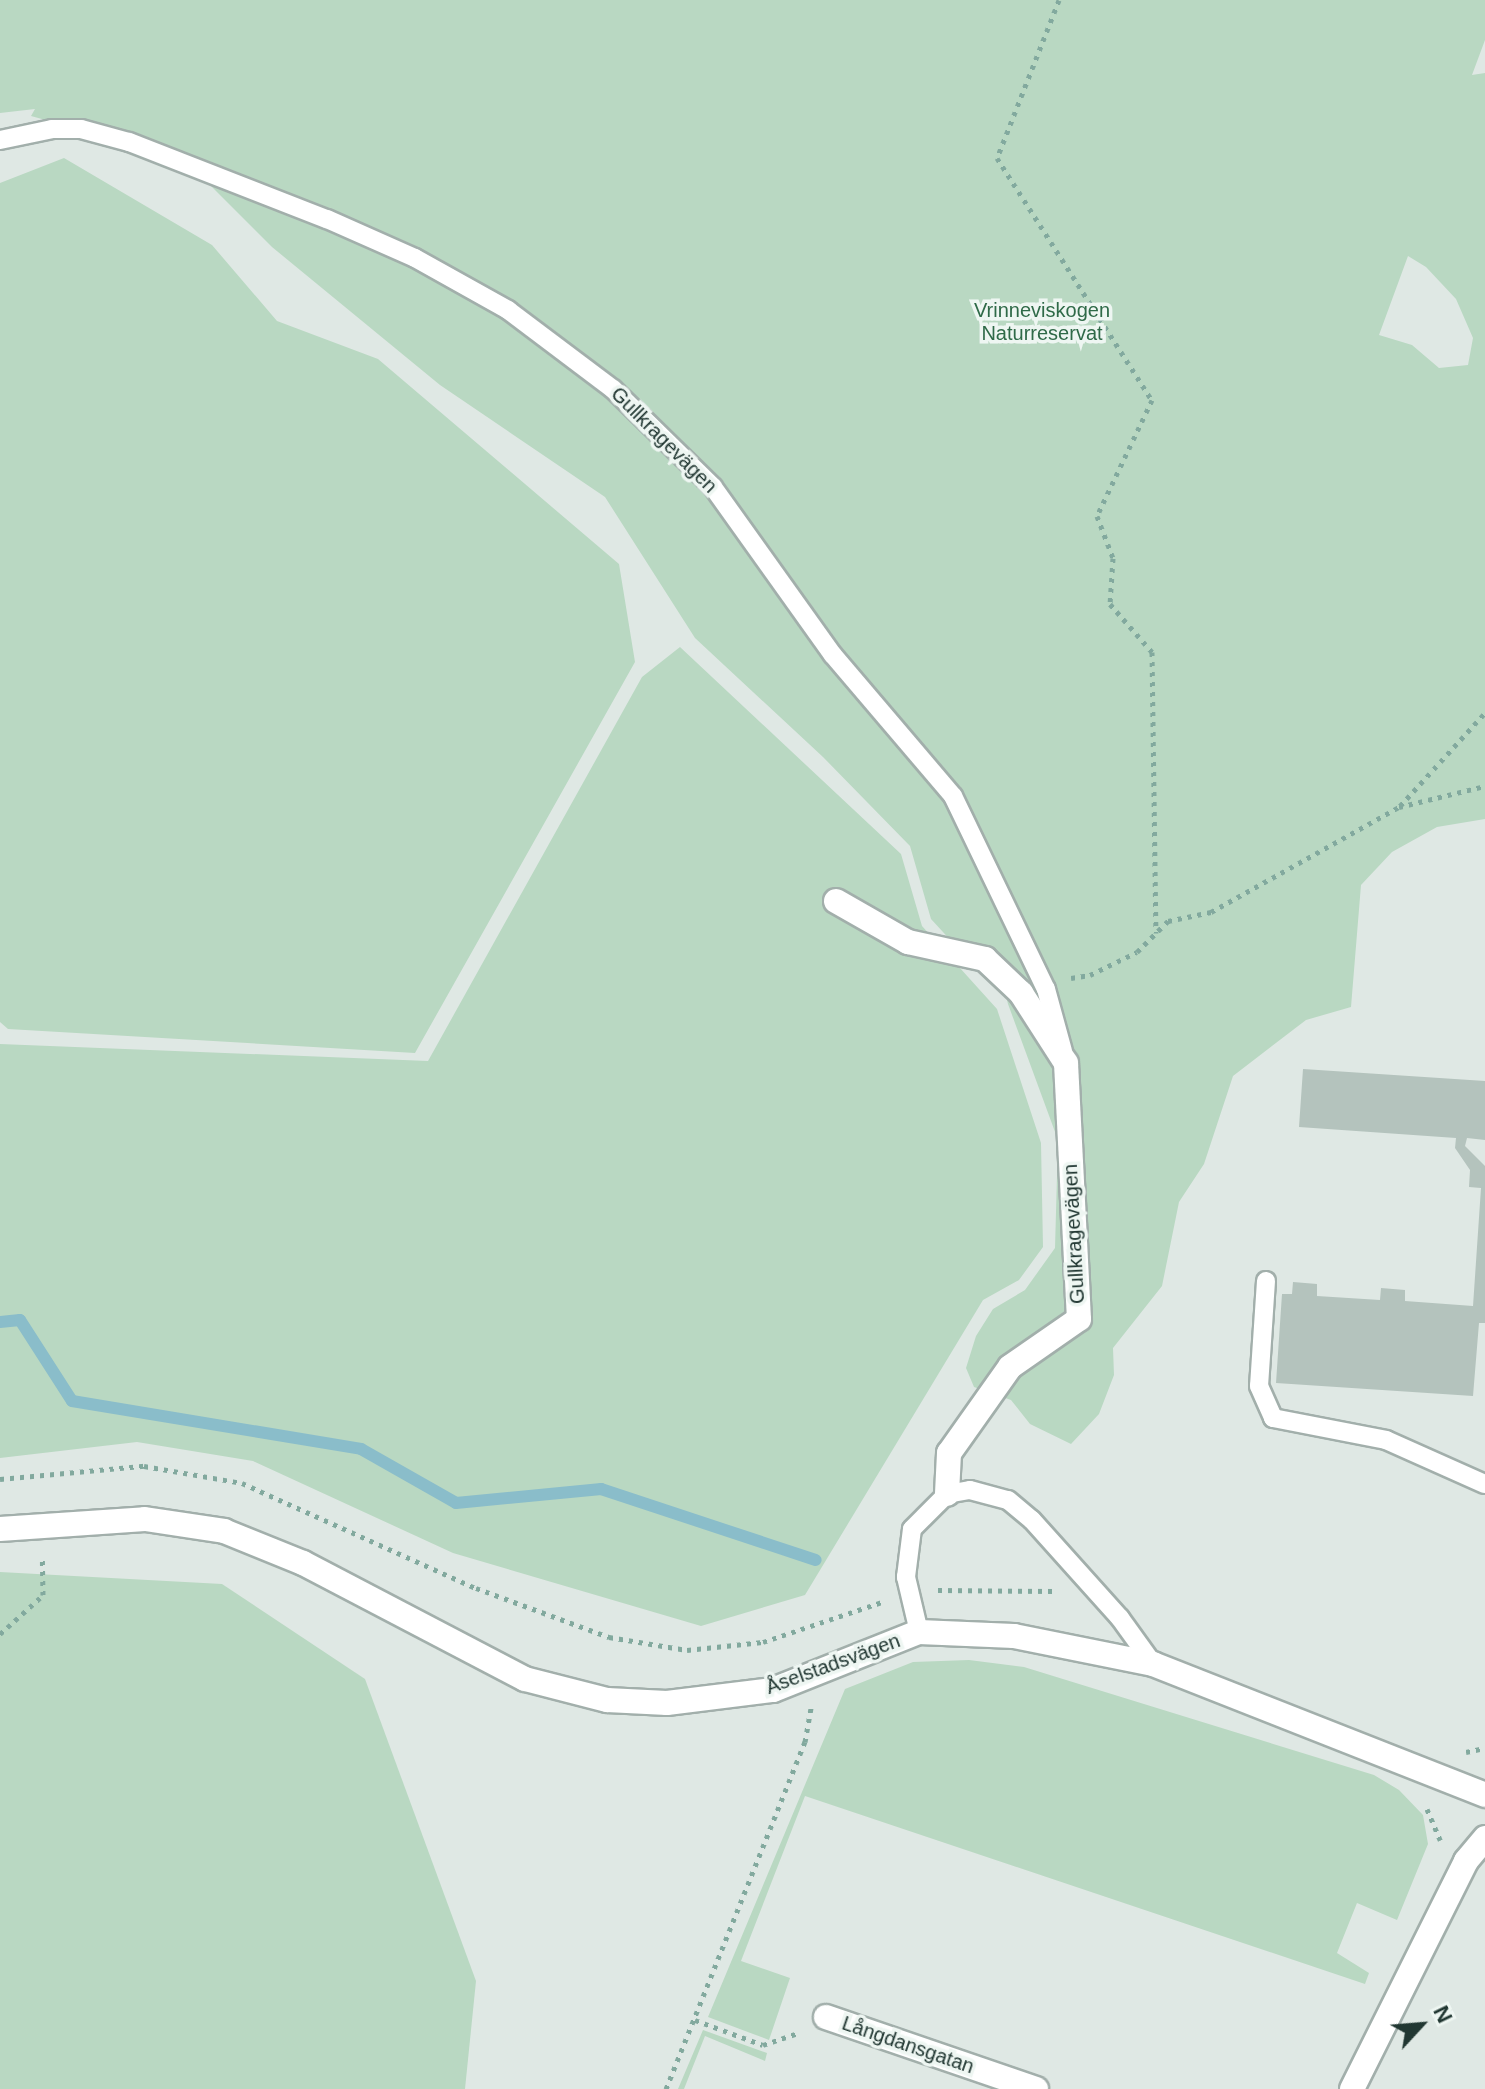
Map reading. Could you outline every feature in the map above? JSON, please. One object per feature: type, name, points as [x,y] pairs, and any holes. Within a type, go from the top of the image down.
[{"type":"street","name":"Gullkragevägen","points":[[836,901],[908,942],[985,959],[1021,993],[1066,1063],[1079,1319],[1010,1367],[949,1453],[947,1494]]},
{"type":"street","name":"Åselstadsvägen","points":[[0,1529],[145,1519],[224,1531],[303,1563],[525,1679],[607,1700],[667,1703],[758,1692],[919,1632],[1014,1636],[1153,1664],[1485,1795]]},
{"type":"street","points":[[1352,2089],[1454,1887],[1485,1838]]},
{"type":"street","name":"Långdansgatan","points":[[826,2017],[1036,2089]]},
{"type":"lane","name":"Gullkragevägen","points":[[0,140],[52,129],[81,129],[129,142],[327,219],[415,258],[508,310],[613,389],[713,487],[833,655],[953,796],[1046,989],[1066,1063]]},
{"type":"lane","points":[[1266,1281],[1259,1386],[1273,1418],[1386,1440],[1485,1484]]},
{"type":"lane","points":[[919,1632],[906,1577],[912,1529],[947,1494],[970,1490],[1008,1500],[1107,1604],[1153,1664]]},
{"type":"path","points":[[1059,0],[997,158],[1152,400],[1097,516],[1113,558],[1110,604],[1152,652],[1156,933]]},
{"type":"path","points":[[1399,807],[1485,713]]},
{"type":"path","points":[[1057,971],[1071,978],[1090,975],[1137,952],[1168,921],[1211,912],[1399,807],[1485,786]]},
{"type":"path","points":[[0,1479],[144,1466],[242,1483],[476,1588],[609,1637],[687,1650],[763,1642],[909,1593],[963,1587],[1060,1591],[1107,1604]]},
{"type":"path","points":[[0,1634],[43,1595],[42,1527]]},
{"type":"path","points":[[666,2089],[805,1742],[818,1672]]},
{"type":"path","points":[[1450,1749],[1485,1748]]},
{"type":"path","points":[[1414,1768],[1406,1787],[1436,1826],[1454,1887]]},
{"type":"path","points":[[695,2020],[763,2045],[780,2042],[826,2017]]},
{"type":"green space","name":"Vrinneviskogen Naturreservat","points":[[0,0],[1485,0],[1485,40],[1472,75],[1485,73],[1485,819],[1437,827],[1392,852],[1361,885],[1351,1007],[1306,1020],[1233,1076],[1204,1164],[1179,1202],[1162,1286],[1113,1348],[1114,1375],[1099,1414],[1071,1444],[1030,1424],[1011,1400],[974,1387],[966,1368],[976,1336],[993,1309],[1025,1290],[1055,1248],[1058,1140],[1008,1004],[996,955],[954,944],[931,919],[910,846],[823,757],[695,638],[605,497],[440,385],[272,247],[183,158],[31,116],[35,109],[0,113]],"holes":[[[1408,256],[1426,267],[1456,299],[1473,338],[1468,365],[1439,368],[1412,345],[1379,335]]]},
{"type":"green space","points":[[64,158],[212,245],[277,321],[378,359],[619,564],[635,662],[415,1053],[8,1029],[0,1022],[0,183]]},
{"type":"green space","points":[[680,647],[901,854],[922,926],[997,1009],[1041,1143],[1043,1247],[1019,1280],[983,1300],[805,1595],[701,1626],[453,1553],[253,1461],[137,1442],[0,1458],[0,1044],[428,1061],[642,677]]},
{"type":"green space","points":[[0,1572],[222,1584],[365,1679],[476,1981],[465,2089],[0,2089]]},
{"type":"green space","points":[[969,1660],[1024,1667],[1374,1775],[1399,1790],[1423,1815],[1428,1844],[1397,1920],[1357,1903],[1337,1953],[1369,1973],[1365,1984],[805,1796],[741,1961],[790,1978],[769,2040],[708,2017],[845,1689],[913,1662]]},
{"type":"green space","points":[[703,2030],[767,2053],[765,2061],[705,2036],[684,2089],[678,2089]]},
{"type":"building","points":[[1303,1069],[1485,1081],[1485,1140],[1467,1138],[1465,1146],[1485,1166],[1485,1323],[1479,1323],[1473,1396],[1276,1383],[1282,1294],[1292,1294],[1293,1282],[1317,1284],[1317,1296],[1380,1300],[1381,1288],[1405,1290],[1405,1301],[1473,1306],[1481,1188],[1469,1187],[1470,1170],[1455,1148],[1456,1138],[1299,1127]]},
{"type":"waterway","points":[[0,1322],[20,1320],[72,1401],[361,1449],[456,1503],[601,1489],[816,1560]]}]
